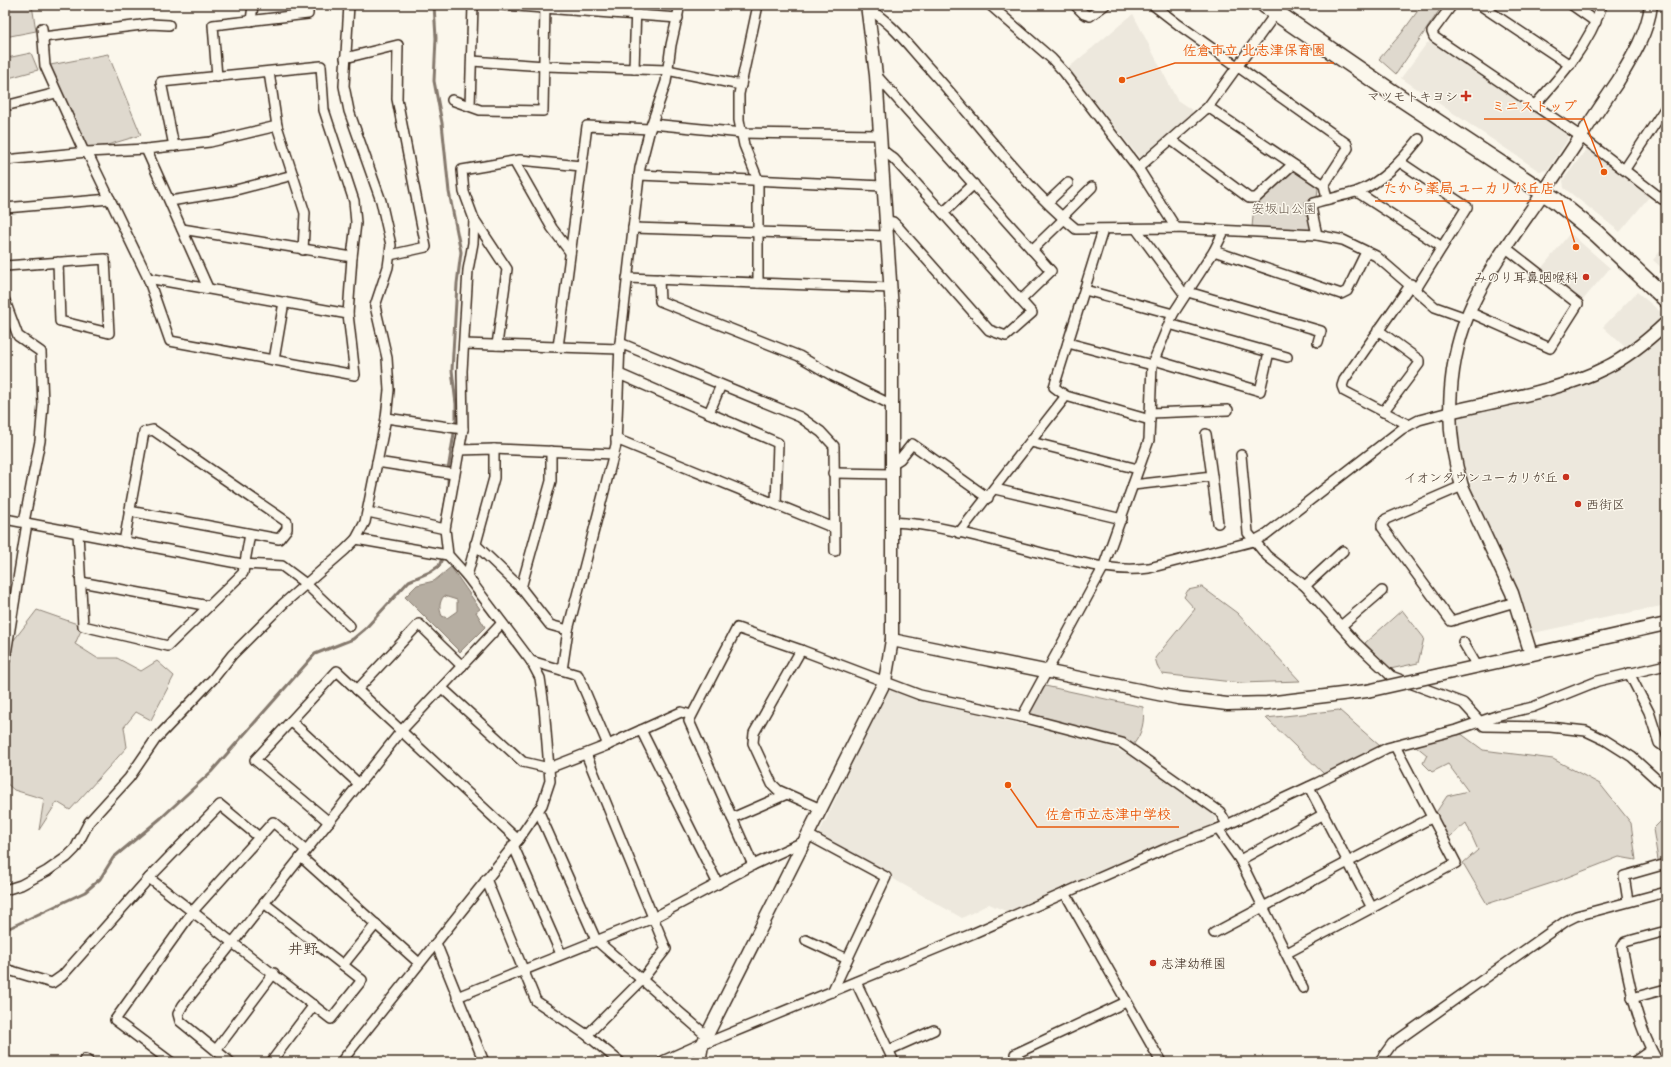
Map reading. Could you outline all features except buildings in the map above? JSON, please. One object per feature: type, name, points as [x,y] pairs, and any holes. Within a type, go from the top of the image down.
[{"type":"highway","points":[[1270,9],[1544,192],[1597,234],[1666,299]]},
{"type":"street","points":[[251,21],[252,5]]},
{"type":"street","points":[[217,77],[213,25],[308,14],[308,5]]},
{"type":"street","points":[[5,890],[21,885],[47,871],[67,857],[75,849],[89,822],[129,778],[155,740],[214,679],[232,655],[283,604],[356,539],[368,512],[386,418],[388,390],[387,358],[375,306],[388,267],[391,245],[381,201],[349,111],[344,86],[349,5]]},
{"type":"street","points":[[470,106],[473,5]]},
{"type":"street","points":[[502,5],[678,18]]},
{"type":"street","points":[[634,69],[636,5]]},
{"type":"street","points":[[562,670],[568,630],[614,454],[620,346],[639,175],[650,127],[666,82],[671,45],[680,5]]},
{"type":"street","points":[[758,5],[741,85],[739,120],[744,145],[758,180],[758,283]]},
{"type":"street","points":[[990,5],[1052,59],[1138,168],[1176,228]]},
{"type":"street","points":[[1075,5],[1084,14],[1090,16],[1105,5]]},
{"type":"street","points":[[1153,5],[1347,144],[1348,148],[1324,185],[1327,199]]},
{"type":"street","points":[[1452,5],[1432,32],[1434,37],[1580,136],[1625,169],[1662,199],[1666,200]]},
{"type":"street","points":[[1480,5],[1570,65]]},
{"type":"street","points":[[1572,5],[1596,22]]},
{"type":"street","points":[[1534,106],[1570,65],[1591,33],[1602,5]]},
{"type":"street","points":[[1531,654],[1515,602],[1462,486],[1453,455],[1450,412],[1455,360],[1468,315],[1505,247],[1544,192],[1631,59],[1643,33],[1651,5]]},
{"type":"street","points":[[452,100],[480,110],[543,111],[545,7]]},
{"type":"street","points":[[699,1062],[705,1041],[885,681],[892,640],[892,405],[890,288],[876,75],[867,7]]},
{"type":"street","points":[[867,7],[883,18],[940,81],[1006,158],[1063,218],[1076,229],[1137,230],[1176,228],[1316,235],[1343,240],[1382,260],[1435,307],[1468,315],[1550,348],[1578,304],[1505,247]]},
{"type":"street","points":[[1138,168],[1208,107],[1238,66],[1270,9]]},
{"type":"street","points":[[169,25],[150,24],[43,33],[45,66],[56,93],[148,278],[170,340],[355,375],[348,314],[356,223],[354,201],[324,110],[322,66],[160,82],[174,146]]},
{"type":"street","points":[[345,58],[398,45],[397,99],[426,247],[390,255]]},
{"type":"street","points":[[472,61],[545,66],[667,70],[741,85]]},
{"type":"street","points":[[269,72],[277,126],[305,213],[303,250]]},
{"type":"street","points":[[876,75],[1051,271],[1021,300]]},
{"type":"street","points":[[5,106],[56,93]]},
{"type":"street","points":[[1208,107],[1292,165],[1324,185]]},
{"type":"street","points":[[1625,169],[1666,107]]},
{"type":"street","points":[[5,160],[85,152],[146,149],[210,142],[277,126]]},
{"type":"street","points":[[558,347],[587,126],[650,127],[742,133],[879,135]]},
{"type":"street","points":[[1316,235],[1311,207],[1314,203],[1357,192],[1380,178],[1400,162],[1419,139]]},
{"type":"street","points":[[1171,140],[1249,198],[1256,198],[1292,165]]},
{"type":"street","points":[[146,149],[208,288]]},
{"type":"street","points":[[881,149],[894,159],[1032,313],[1006,336],[989,330],[898,227],[893,222],[886,221]]},
{"type":"street","points":[[497,345],[507,269],[474,219],[464,192],[462,170],[520,160],[581,166]]},
{"type":"street","points":[[514,161],[552,228],[570,252]]},
{"type":"street","points":[[1400,162],[1467,207],[1442,246],[1378,330],[1344,380],[1342,386],[1344,391],[1409,426]]},
{"type":"street","points":[[170,201],[232,191],[293,175]]},
{"type":"street","points":[[639,175],[883,186]]},
{"type":"street","points":[[1048,202],[1068,183]]},
{"type":"street","points":[[943,213],[974,184]]},
{"type":"street","points":[[1032,250],[1092,187]]},
{"type":"street","points":[[1357,192],[1442,246]]},
{"type":"street","points":[[5,208],[110,199]]},
{"type":"street","points":[[340,1062],[516,842],[542,805],[550,781],[544,706],[540,678],[531,661],[467,576],[448,555],[445,529],[463,429],[464,344],[468,270],[474,243],[474,219]]},
{"type":"street","points":[[633,228],[887,236]]},
{"type":"street","points":[[182,229],[352,257]]},
{"type":"street","points":[[1104,230],[1054,387],[1066,396],[1150,416],[1228,410]]},
{"type":"street","points":[[1137,230],[1186,293],[1321,331],[1318,342]]},
{"type":"street","points":[[1022,717],[1103,568],[1122,519],[1149,440],[1153,362],[1174,314],[1214,251],[1224,231]]},
{"type":"street","points":[[1214,251],[1341,294],[1347,291],[1366,252]]},
{"type":"street","points":[[5,266],[58,262],[105,259],[109,333],[60,321],[58,262]]},
{"type":"street","points":[[148,278],[348,314]]},
{"type":"street","points":[[627,278],[890,288]]},
{"type":"street","points":[[659,279],[660,302],[798,356],[833,376],[892,405]]},
{"type":"street","points":[[1085,290],[1174,314]]},
{"type":"street","points":[[5,301],[18,336],[41,352],[43,405],[40,441],[6,645],[5,660]]},
{"type":"street","points":[[274,360],[284,302]]},
{"type":"street","points":[[892,522],[906,522],[959,533],[1103,568],[1124,570],[1148,568],[1254,541],[1265,535],[1419,420],[1554,387],[1585,377],[1606,368],[1647,341],[1666,323]]},
{"type":"street","points":[[1169,324],[1287,357]]},
{"type":"street","points":[[1378,330],[1419,360],[1419,364],[1383,412]]},
{"type":"street","points":[[1068,343],[1153,362],[1260,390],[1269,352]]},
{"type":"street","points":[[464,344],[558,347],[620,346],[800,417],[821,432],[834,446],[833,473],[835,551]]},
{"type":"street","points":[[619,374],[778,443],[776,504]]},
{"type":"street","points":[[710,413],[721,385]]},
{"type":"street","points":[[959,533],[988,498],[1066,396]]},
{"type":"street","points":[[386,418],[463,429]]},
{"type":"street","points":[[124,542],[129,510],[144,432],[153,430],[287,522],[287,529],[279,539],[129,510]]},
{"type":"street","points":[[1206,434],[1218,523]]},
{"type":"street","points":[[616,439],[834,528]]},
{"type":"street","points":[[1031,442],[1138,469]]},
{"type":"street","points":[[833,473],[892,469],[912,444],[988,498]]},
{"type":"street","points":[[459,450],[494,449],[614,454]]},
{"type":"street","points":[[467,576],[494,478],[494,449]]},
{"type":"street","points":[[521,588],[551,481],[551,451]]},
{"type":"street","points":[[1241,455],[1248,533],[1267,556],[1305,586],[1341,626],[1391,676],[1463,703],[1482,724],[1488,727],[1550,727],[1586,731],[1605,740],[1632,757],[1666,788]]},
{"type":"street","points":[[377,462],[454,474]]},
{"type":"street","points":[[1133,484],[1212,476]]},
{"type":"street","points":[[1462,486],[1386,519],[1382,524],[1382,527],[1451,622],[1515,602]]},
{"type":"street","points":[[994,489],[1122,519]]},
{"type":"street","points":[[368,512],[445,529]]},
{"type":"street","points":[[5,519],[245,564],[282,566],[306,584],[350,626]]},
{"type":"street","points":[[78,533],[83,626],[168,646],[243,573],[250,534]]},
{"type":"street","points":[[356,539],[448,555]]},
{"type":"street","points":[[475,544],[521,588],[550,625],[568,630]]},
{"type":"street","points":[[1305,586],[1343,551]]},
{"type":"street","points":[[81,582],[210,606]]},
{"type":"street","points":[[1341,626],[1382,590]]},
{"type":"street","points":[[230,1062],[180,1021],[178,1014],[183,1005],[402,730],[502,623]]},
{"type":"street","points":[[357,690],[419,624],[462,666]]},
{"type":"street","points":[[892,640],[1178,698],[1228,704],[1267,704],[1367,691],[1666,624]]},
{"type":"street","points":[[753,866],[689,721],[737,628],[920,695],[1022,717],[1122,743],[1220,812],[1227,824]]},
{"type":"street","points":[[1463,642],[1477,666]]},
{"type":"street","points":[[800,650],[754,733],[753,743],[772,784],[787,794],[821,809]]},
{"type":"street","points":[[531,661],[578,675],[608,745]]},
{"type":"street","points":[[664,1062],[705,1041],[832,992],[974,933],[1165,849],[1218,829],[1309,787],[1387,748],[1456,730],[1479,721],[1533,707],[1598,681],[1666,665]]},
{"type":"street","points":[[329,822],[255,760],[337,671],[402,730],[516,842],[561,954]]},
{"type":"street","points":[[1629,674],[1649,712],[1659,744],[1666,748]]},
{"type":"street","points":[[442,688],[522,762],[549,768],[608,745],[681,712],[691,715]]},
{"type":"street","points":[[291,722],[359,784]]},
{"type":"street","points":[[641,730],[718,884]]},
{"type":"street","points":[[1287,954],[1456,863],[1395,746]]},
{"type":"street","points":[[586,754],[666,949],[641,981],[587,1035]]},
{"type":"street","points":[[1309,787],[1349,861],[1372,908]]},
{"type":"street","points":[[732,818],[787,794]]},
{"type":"street","points":[[5,970],[52,983],[62,976],[149,878],[220,805],[259,837]]},
{"type":"street","points":[[538,810],[596,940],[705,1041]]},
{"type":"street","points":[[1240,860],[1324,814]]},
{"type":"street","points":[[1214,933],[1433,817]]},
{"type":"street","points":[[171,1062],[115,1020],[193,911],[273,822],[376,924],[419,964]]},
{"type":"street","points":[[1218,829],[1240,860],[1303,988]]},
{"type":"street","points":[[458,997],[523,969],[653,918],[806,838]]},
{"type":"street","points":[[806,838],[886,877],[832,992]]},
{"type":"street","points":[[1628,901],[1624,876],[1666,864]]},
{"type":"street","points":[[149,878],[234,942],[331,1019],[362,980],[264,903]]},
{"type":"street","points":[[486,879],[536,1001],[587,1035],[620,1062]]},
{"type":"street","points":[[1380,1062],[1383,1055],[1392,1044],[1566,921],[1576,916],[1666,892]]},
{"type":"street","points":[[1065,893],[1161,1062]]},
{"type":"street","points":[[343,965],[376,924]]},
{"type":"street","points":[[1658,1062],[1641,1027],[1632,998],[1622,947],[1626,942],[1666,931]]},
{"type":"street","points":[[806,940],[847,960]]},
{"type":"street","points":[[436,943],[484,1062]]},
{"type":"street","points":[[216,1050],[274,973]]},
{"type":"street","points":[[856,982],[894,1062]]},
{"type":"street","points":[[1632,998],[1666,989]]},
{"type":"street","points":[[1015,1054],[1126,1002]]},
{"type":"street","points":[[271,1062],[314,1005]]},
{"type":"street","points":[[889,1050],[934,1030]]},
{"type":"street","points":[[1634,1062],[1651,1050]]},
{"type":"street","points":[[83,1062],[85,1059],[89,1062]]},
{"type":"shaded area","points":[[1133,14],[1177,100],[1192,110],[1192,113],[1142,157],[1139,157],[1067,69]]},
{"type":"shaded area","points":[[1430,42],[1567,134],[1568,139],[1548,170],[1539,171],[1401,78],[1427,43]]},
{"type":"shaded area","points":[[1588,150],[1649,197],[1620,232],[1564,188],[1563,180],[1585,151]]},
{"type":"shaded area","points":[[1570,233],[1610,268],[1582,301],[1541,269]]},
{"type":"shaded area","points":[[1666,244],[1666,272],[1653,260]]},
{"type":"shaded area","points":[[1637,292],[1663,314],[1662,317],[1626,348],[1603,327]]},
{"type":"shaded area","name":"イオンタウンユーカリが丘","points":[[1666,331],[1666,605],[1533,633],[1518,594],[1468,485],[1459,454],[1456,417],[1459,415],[1554,393],[1610,373]]},
{"type":"shaded area","points":[[451,567],[480,609],[476,612],[485,627],[460,652],[405,597],[417,585],[434,581]],"holes":[[[444,596],[457,600],[457,611],[447,618],[442,616],[440,606]]]},
{"type":"shaded area","points":[[888,689],[913,699],[1103,743],[1131,756],[1215,814],[1214,826],[1008,912],[989,904],[962,918],[818,836]]},
{"type":"green space","points":[[5,5],[32,5],[36,31],[5,37]]},
{"type":"green space","points":[[1422,5],[1443,5],[1396,74],[1379,59],[1401,34]]},
{"type":"green space","points":[[31,53],[38,70],[5,79],[5,54],[7,58]]},
{"type":"green space","points":[[108,54],[141,135],[84,152],[45,66]]},
{"type":"green space","name":"安坂山公園","points":[[1293,171],[1318,188],[1317,198],[1305,201],[1311,228],[1310,231],[1252,228],[1254,203],[1257,203]]},
{"type":"green space","points":[[1202,587],[1237,613],[1300,681],[1241,683],[1162,674],[1158,668],[1155,658],[1195,609],[1184,597],[1188,590]]},
{"type":"green space","points":[[37,610],[83,626],[75,644],[97,658],[117,658],[141,671],[157,661],[174,676],[151,720],[136,712],[124,727],[127,747],[70,810],[57,802],[39,830],[44,799],[14,790],[5,782],[5,660],[7,649]]},
{"type":"green space","points":[[1402,610],[1424,638],[1418,663],[1390,669],[1365,643]]},
{"type":"green space","points":[[1045,686],[1143,707],[1144,717],[1139,736],[1133,745],[1030,716],[1028,714],[1041,688]]},
{"type":"green space","points":[[1339,710],[1380,746],[1378,749],[1325,775],[1266,718]]},
{"type":"green space","points":[[1456,730],[1483,750],[1553,759],[1600,784],[1631,823],[1636,860],[1619,857],[1555,882],[1487,904],[1463,863],[1478,850],[1466,823],[1445,841],[1433,817],[1447,796],[1468,791],[1448,764],[1432,772],[1423,763],[1427,755],[1416,746]]},
{"type":"green space","points":[[1666,816],[1666,864],[1659,866],[1653,829]]},
{"type":"waterway","points":[[434,5],[436,38],[434,81],[442,123],[449,192],[461,252],[457,284],[452,370],[456,404],[456,421],[448,470],[448,489],[441,526]]},
{"type":"waterway","points":[[5,930],[85,892],[100,879],[113,858],[161,818],[211,772],[315,654],[353,639],[365,629],[409,581],[430,572],[439,566],[443,556]]},
{"type":"waterway","points":[[459,573],[523,658]]},
{"type":"place","name":"佐倉市立 北志津保育園","points":[[1122,80]]},
{"type":"place","name":"マツモトキヨシ","points":[[1466,96]]},
{"type":"place","name":"ミニストップ","points":[[1604,172]]},
{"type":"place","name":"たから薬局 ユーカリが丘店","points":[[1576,247]]},
{"type":"place","name":"みのり耳鼻咽喉科","points":[[1586,277]]},
{"type":"place","name":"イオンタウンユーカリが丘","points":[[1566,477]]},
{"type":"place","name":"西街区","points":[[1578,504]]},
{"type":"place","name":"佐倉市立志津中学校","points":[[1008,785]]},
{"type":"place","name":"志津幼稚園","points":[[1153,963]]},
{"type":"district","name":"井野","points":[[303,949]]}]
